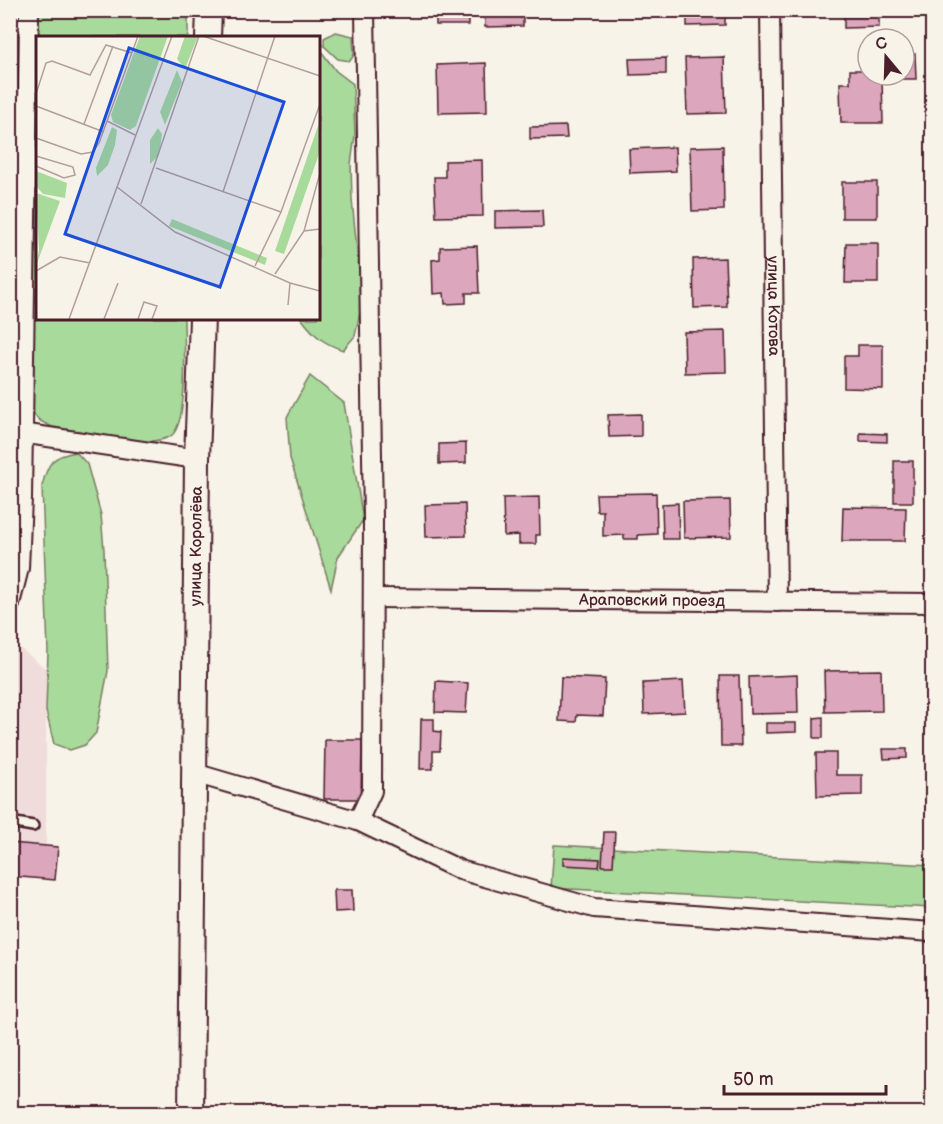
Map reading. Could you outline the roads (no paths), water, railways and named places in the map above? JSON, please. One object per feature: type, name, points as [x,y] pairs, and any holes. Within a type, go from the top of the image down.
[{"type":"main road","points":[[208,36],[209,10]]},
{"type":"main road","name":"улица Королёва","points":[[191,1113],[197,459],[202,320]]},
{"type":"street","points":[[358,820],[372,791],[373,495],[365,10]]},
{"type":"street","name":"улица Котова","points":[[771,10],[777,602]]},
{"type":"street","points":[[10,604],[19,568],[16,498],[21,433],[29,16]]},
{"type":"street","points":[[21,433],[197,459]]},
{"type":"street","name":"Араповский проезд","points":[[373,598],[933,603]]},
{"type":"street","points":[[194,773],[358,820],[460,870],[594,908],[933,932]]},
{"type":"lane","points":[[10,21],[29,16]]},
{"type":"lane","points":[[10,822],[33,826]]}]
